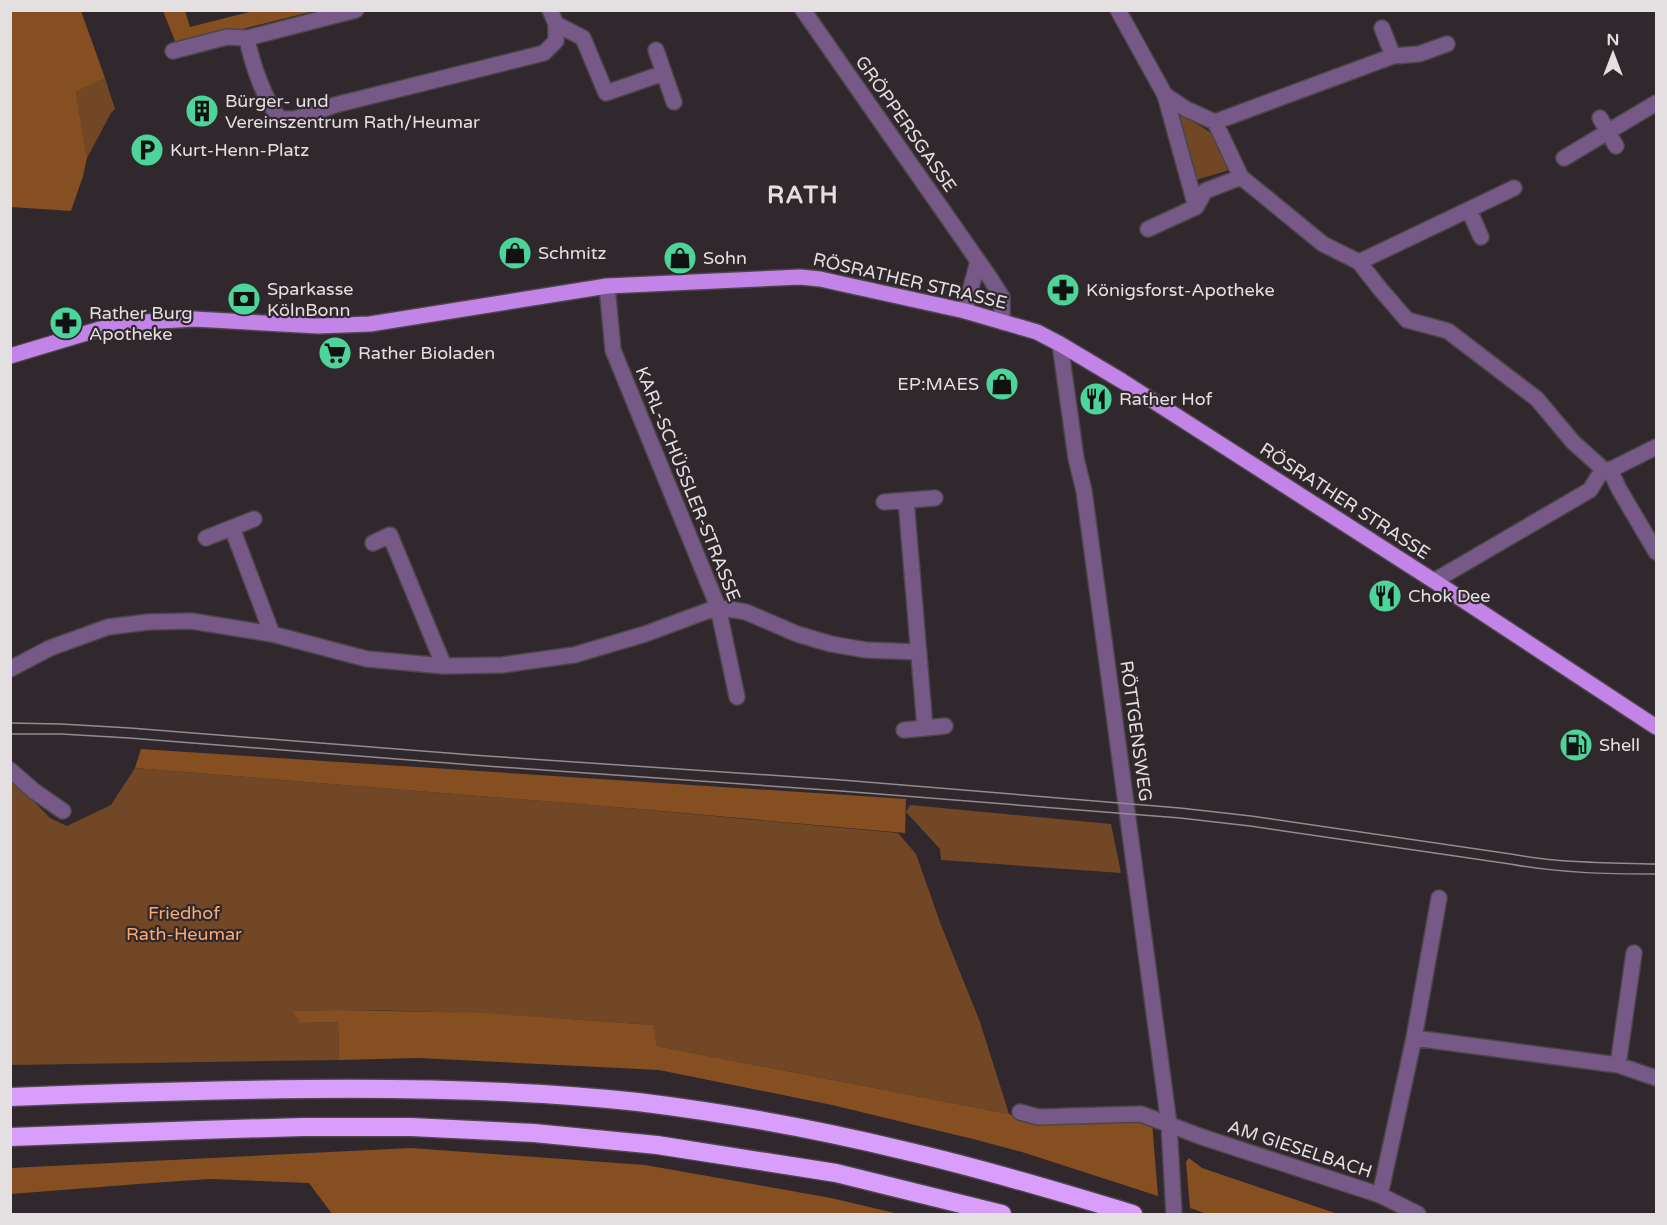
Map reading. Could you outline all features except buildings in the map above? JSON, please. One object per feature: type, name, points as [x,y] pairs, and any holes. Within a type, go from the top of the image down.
[{"type":"highway","points":[[10,1097],[145,1091],[411,1088],[637,1102],[814,1130],[902,1149],[1026,1182],[1133,1215]]},
{"type":"highway","points":[[10,1137],[303,1127],[411,1127],[534,1133],[657,1145],[836,1173],[1002,1215]]},
{"type":"main road","name":"RÖSRATHER STRASSE","points":[[10,356],[100,329],[144,322],[194,319],[318,326],[370,324],[607,286],[800,277],[820,279],[965,311],[1036,332],[1122,381],[1434,581],[1656,727]]},
{"type":"street","points":[[173,51],[227,37],[247,38],[356,10]]},
{"type":"street","name":"GRÖPPERSGASSE","points":[[802,10],[1002,297],[1002,322]]},
{"type":"street","points":[[1118,10],[1165,95],[1196,207]]},
{"type":"street","points":[[247,38],[249,51],[272,110],[280,120],[295,119],[335,105],[544,53],[556,41],[553,17]]},
{"type":"street","points":[[553,17],[583,38],[606,93],[664,73]]},
{"type":"street","points":[[1382,28],[1393,56]]},
{"type":"street","points":[[1215,122],[1393,56],[1419,54],[1447,44]]},
{"type":"street","points":[[656,50],[674,102]]},
{"type":"street","points":[[1165,95],[1186,109],[1215,122],[1241,177],[1323,244],[1359,262],[1407,320],[1448,331],[1537,399],[1573,442],[1606,470],[1656,552]]},
{"type":"street","points":[[1564,158],[1656,103]]},
{"type":"street","points":[[1600,118],[1616,146]]},
{"type":"street","points":[[1148,229],[1196,207],[1205,191],[1241,177]]},
{"type":"street","points":[[1359,262],[1514,188]]},
{"type":"street","points":[[1469,210],[1481,237]]},
{"type":"street","points":[[965,311],[978,261]]},
{"type":"street","name":"KARL-SCHÜSSLER-STRASSE","points":[[607,286],[613,350],[718,607],[737,697]]},
{"type":"street","name":"RÖTTGENSWEG","points":[[1060,344],[1076,458],[1084,491],[1169,1124],[1174,1215]]},
{"type":"street","points":[[1434,581],[1590,490],[1606,470],[1656,447]]},
{"type":"street","points":[[884,502],[935,498]]},
{"type":"street","points":[[906,500],[925,728]]},
{"type":"street","points":[[206,538],[254,519]]},
{"type":"street","points":[[232,528],[272,634]]},
{"type":"street","points":[[373,543],[390,535],[444,666]]},
{"type":"street","points":[[10,669],[50,648],[108,627],[148,622],[191,621],[272,634],[367,659],[444,666],[502,665],[574,655],[645,634],[718,607],[746,612],[797,634],[831,644],[866,650],[919,652]]},
{"type":"street","points":[[904,730],[945,726]]},
{"type":"street","points":[[10,770],[34,791],[63,811]]},
{"type":"street","points":[[1380,1195],[1414,1038],[1438,898]]},
{"type":"street","points":[[1618,1065],[1634,953]]},
{"type":"street","points":[[1414,1038],[1618,1065],[1656,1078]]},
{"type":"street","points":[[1020,1112],[1038,1117],[1141,1114],[1169,1124]]},
{"type":"street","name":"AM GIESELBACH","points":[[1169,1124],[1380,1195],[1418,1215]]},
{"type":"green space","points":[[105,78],[115,109],[87,158],[76,92]]},
{"type":"green space","points":[[1179,113],[1213,134],[1229,170],[1196,180],[1175,119]]},
{"type":"green space","name":"Friedhof Rath-Heumar","points":[[135,768],[616,807],[898,833],[916,854],[941,925],[980,1022],[1009,1114],[657,1046],[652,1025],[472,1014],[292,1011],[300,1023],[338,1022],[339,1060],[11,1065],[10,777],[50,818],[67,826],[111,805]]},
{"type":"green space","points":[[910,805],[1111,824],[1121,873],[941,860],[940,849],[906,812]]},
{"type":"shaded area","points":[[10,11],[81,11],[105,78],[76,92],[87,158],[71,211],[11,207]]},
{"type":"shaded area","points":[[163,11],[185,11],[190,27],[253,11],[314,11],[174,49],[175,41]]},
{"type":"shaded area","points":[[141,749],[906,799],[905,833],[135,768]]},
{"type":"shaded area","points":[[292,1011],[485,1013],[653,1025],[657,1046],[1009,1114],[1037,1122],[1152,1122],[1158,1196],[1022,1152],[973,1139],[832,1105],[659,1070],[418,1058],[339,1060],[338,1022],[300,1023]]},
{"type":"shaded area","points":[[411,1148],[645,1165],[831,1198],[899,1214],[332,1214],[309,1183],[210,1179],[11,1194],[11,1168]]},
{"type":"shaded area","points":[[1189,1158],[1202,1168],[1338,1214],[1207,1214],[1190,1208],[1186,1162]]},
{"type":"tram line","points":[[10,723],[130,728],[486,756],[842,780],[1180,808],[1251,816],[1547,859],[1656,864]]},
{"type":"tram line","points":[[10,734],[129,738],[1180,818],[1547,869],[1656,874]]},
{"type":"place","name":"Bürger- und Vereinszentrum Rath/Heumar","points":[[202,111]]},
{"type":"place","name":"Kurt-Henn-Platz","points":[[147,150]]},
{"type":"place","name":"Schmitz","points":[[515,253]]},
{"type":"place","name":"Sohn","points":[[680,258]]},
{"type":"place","name":"Königsforst-Apotheke","points":[[1063,290]]},
{"type":"place","name":"Sparkasse KölnBonn","points":[[244,299]]},
{"type":"place","name":"Rather Burg Apotheke","points":[[66,323]]},
{"type":"place","name":"Rather Bioladen","points":[[335,353]]},
{"type":"place","name":"EP:MAES","points":[[1002,384]]},
{"type":"place","name":"Rather Hof","points":[[1096,399]]},
{"type":"place","name":"Chok Dee","points":[[1385,596]]},
{"type":"place","name":"Shell","points":[[1576,745]]},
{"type":"district","name":"RATH","points":[[803,195]]}]
